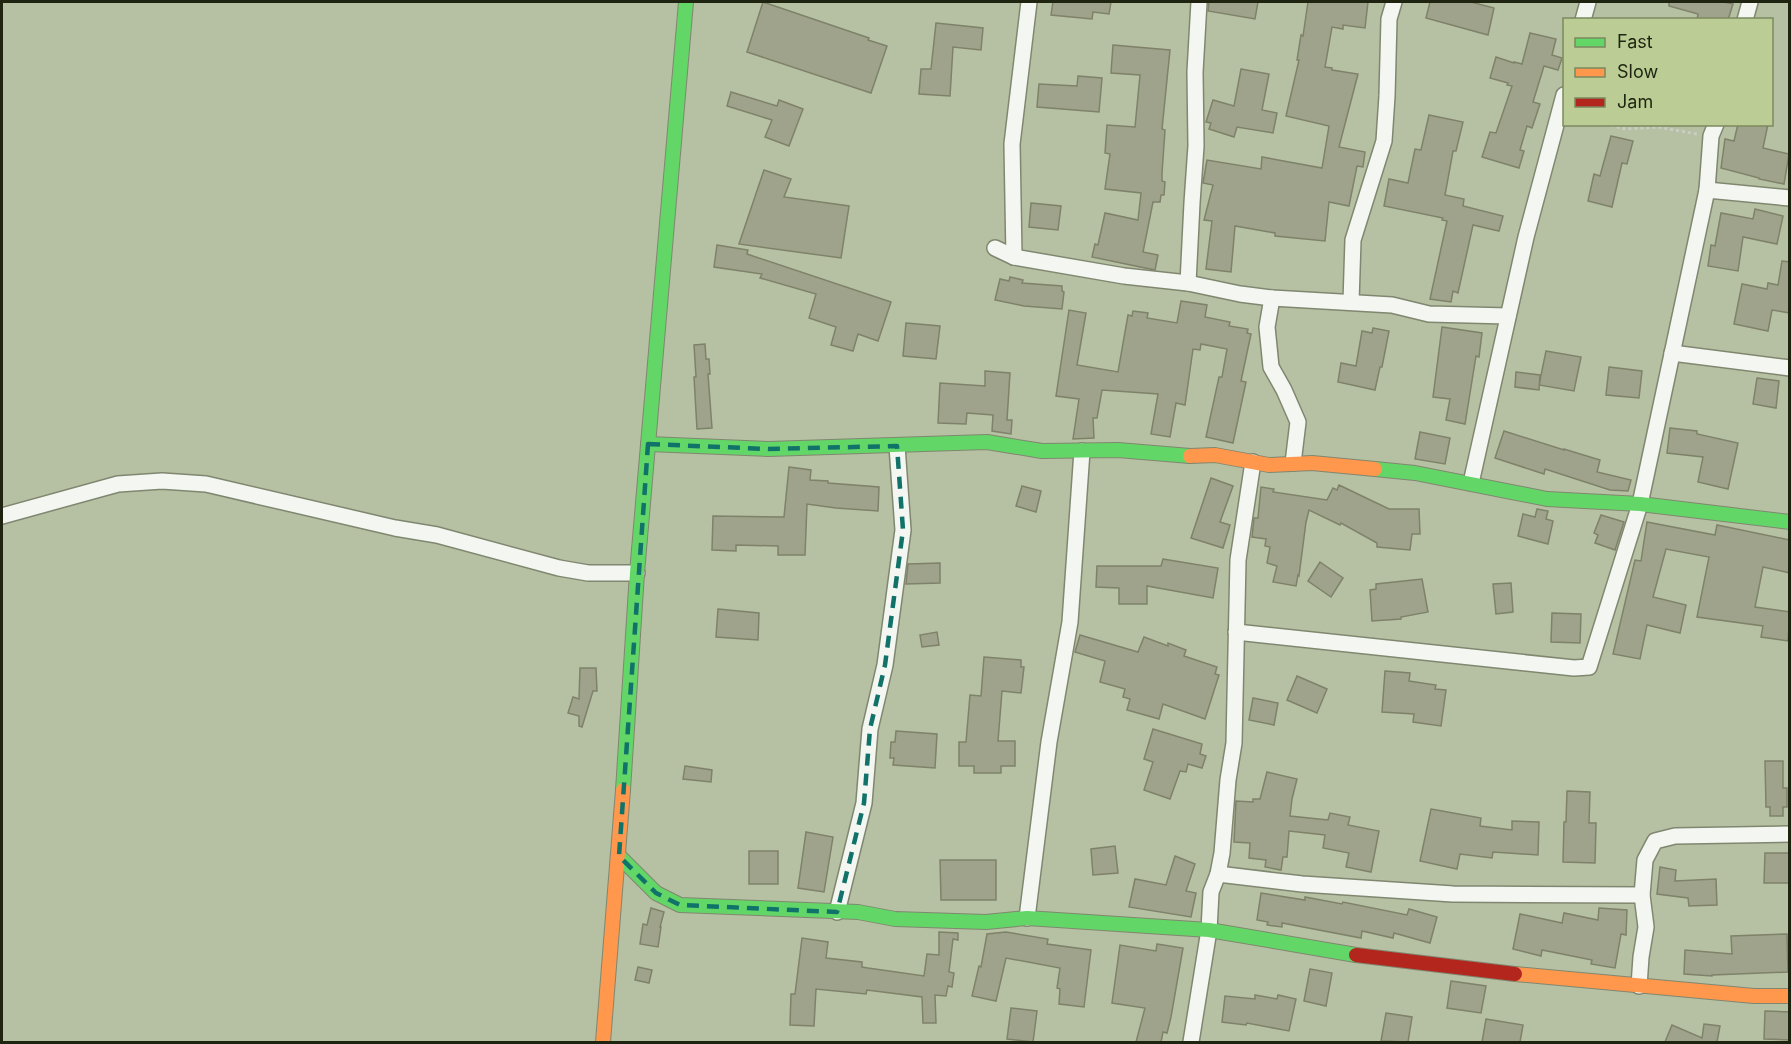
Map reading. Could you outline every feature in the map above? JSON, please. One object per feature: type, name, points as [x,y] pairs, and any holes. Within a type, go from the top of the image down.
[{"type":"street","points":[[603,1042],[619,856],[648,444],[686,2]]},
{"type":"street","points":[[1014,257],[1012,144],[1029,2]]},
{"type":"street","points":[[1188,283],[1196,146],[1195,72],[1199,2]]},
{"type":"street","points":[[1350,302],[1353,240],[1383,141],[1389,20],[1394,2]]},
{"type":"street","points":[[1584,18],[1588,2]]},
{"type":"street","points":[[1746,18],[1750,2]]},
{"type":"street","points":[[1471,483],[1526,237],[1563,99]]},
{"type":"street","points":[[1236,632],[1574,668],[1589,667],[1640,504],[1707,190],[1713,130]]},
{"type":"street","points":[[1707,190],[1790,198]]},
{"type":"street","points":[[994,248],[1014,257],[1124,276],[1188,283],[1240,294],[1392,305],[1429,314],[1508,316]]},
{"type":"street","points":[[1272,298],[1268,327],[1271,367],[1298,422],[1293,463]]},
{"type":"street","points":[[1672,353],[1790,368]]},
{"type":"street","points":[[648,444],[768,449],[987,442],[1042,451],[1119,450],[1187,456],[1215,455],[1269,465],[1312,462],[1415,473],[1547,499],[1640,504],[1790,522]]},
{"type":"street","points":[[837,912],[864,802],[870,729],[885,665],[903,530],[897,446]]},
{"type":"street","points":[[1027,918],[1049,742],[1070,622],[1082,451]]},
{"type":"street","points":[[1191,1042],[1209,930],[1211,892],[1218,873],[1226,818],[1228,780],[1234,743],[1238,560],[1253,462]]},
{"type":"street","points":[[2,516],[118,484],[162,481],[206,484],[395,528],[437,535],[559,568],[588,573],[638,573]]},
{"type":"street","points":[[1639,986],[1646,927],[1642,895],[1645,861],[1655,841],[1675,836],[1790,834]]},
{"type":"street","points":[[619,856],[656,893],[680,905],[858,912],[895,919],[986,922],[1027,918],[1209,930],[1363,955],[1502,973],[1754,996],[1790,996]]},
{"type":"street","points":[[1218,873],[1302,884],[1453,894],[1642,895]]},
{"type":"path","points":[[1613,126],[1626,129],[1658,127],[1713,130]]},
{"type":"highlighted area","points":[[648,444],[768,449],[897,446],[903,530],[885,665],[870,729],[864,803],[837,912],[680,905],[656,893],[619,856]]},
{"type":"building","points":[[763,2],[887,46],[871,93],[747,52]]},
{"type":"building","points":[[1053,2],[1111,2],[1109,14],[1093,12],[1092,19],[1051,15]]},
{"type":"building","points":[[1209,2],[1258,2],[1255,19],[1208,11]]},
{"type":"building","points":[[1308,2],[1368,2],[1365,28],[1343,25],[1343,29],[1332,27],[1325,67],[1358,74],[1339,147],[1365,152],[1363,167],[1357,166],[1349,206],[1329,202],[1325,241],[1275,236],[1275,233],[1235,226],[1231,272],[1206,269],[1212,221],[1204,220],[1213,185],[1203,183],[1207,160],[1261,169],[1262,157],[1322,168],[1329,126],[1286,116],[1299,60],[1297,60]]},
{"type":"building","points":[[1430,2],[1471,2],[1494,8],[1488,35],[1426,18]]},
{"type":"building","points":[[1669,2],[1733,4],[1729,18],[1697,18],[1698,14],[1669,6]]},
{"type":"building","points":[[936,23],[983,28],[981,50],[953,47],[950,96],[919,94],[921,69],[931,69]]},
{"type":"building","points":[[1530,33],[1556,39],[1552,55],[1562,58],[1558,70],[1544,66],[1533,102],[1540,104],[1532,128],[1527,126],[1520,150],[1524,151],[1519,168],[1482,157],[1490,132],[1496,133],[1512,86],[1490,78],[1496,57],[1522,64]]},
{"type":"building","points":[[1113,45],[1170,50],[1162,129],[1165,130],[1162,173],[1162,181],[1165,182],[1164,195],[1161,195],[1160,202],[1153,202],[1143,252],[1158,255],[1155,270],[1092,257],[1095,244],[1098,245],[1105,213],[1138,220],[1141,193],[1105,189],[1110,154],[1105,153],[1107,125],[1135,127],[1140,75],[1111,73]]},
{"type":"building","points":[[1241,69],[1269,74],[1262,110],[1277,113],[1273,133],[1237,127],[1234,137],[1209,129],[1211,123],[1206,122],[1213,100],[1234,106]]},
{"type":"building","points":[[1078,76],[1102,78],[1099,112],[1037,107],[1039,84],[1077,86]]},
{"type":"building","points":[[731,92],[777,106],[779,100],[803,109],[789,146],[765,137],[772,120],[727,106]]},
{"type":"building","points":[[1429,115],[1463,122],[1456,151],[1453,151],[1445,195],[1464,199],[1463,206],[1503,216],[1499,231],[1473,225],[1458,293],[1453,291],[1451,302],[1430,299],[1447,221],[1442,220],[1443,218],[1384,206],[1389,179],[1408,183],[1415,149],[1421,150]]},
{"type":"building","points":[[1738,126],[1768,126],[1763,148],[1789,154],[1784,184],[1721,168],[1725,139],[1734,141]]},
{"type":"building","points":[[1611,136],[1633,141],[1627,164],[1622,163],[1612,207],[1588,201],[1594,174],[1600,176]]},
{"type":"building","points":[[764,170],[791,179],[784,197],[849,206],[841,258],[739,244]]},
{"type":"building","points":[[1031,203],[1061,206],[1058,230],[1029,227]]},
{"type":"building","points":[[1755,209],[1783,216],[1777,244],[1743,237],[1738,271],[1708,266],[1711,245],[1715,246],[1721,213],[1753,219]]},
{"type":"building","points":[[717,245],[748,250],[747,254],[891,302],[878,341],[858,334],[853,351],[831,345],[836,327],[809,318],[816,294],[760,278],[762,274],[714,267]]},
{"type":"building","points":[[1782,261],[1790,262],[1790,313],[1772,310],[1768,331],[1734,324],[1742,284],[1767,289],[1768,283],[1778,285]]},
{"type":"building","points":[[1010,277],[1023,280],[1022,283],[1062,286],[1064,292],[1062,309],[1024,306],[995,300],[1000,279],[1009,281]]},
{"type":"building","points":[[1181,301],[1207,305],[1205,317],[1230,322],[1229,326],[1248,329],[1247,333],[1251,334],[1241,381],[1246,382],[1233,443],[1206,437],[1227,349],[1201,344],[1200,350],[1193,349],[1185,405],[1176,403],[1170,437],[1151,434],[1158,394],[1102,390],[1097,418],[1093,418],[1094,438],[1073,439],[1079,399],[1056,396],[1069,310],[1086,313],[1077,365],[1118,372],[1128,315],[1132,316],[1133,311],[1148,313],[1147,318],[1177,323]]},
{"type":"building","points":[[906,323],[940,326],[936,359],[903,356]]},
{"type":"building","points":[[1442,327],[1482,333],[1465,424],[1446,420],[1450,399],[1433,397]]},
{"type":"building","points":[[1373,328],[1389,331],[1375,390],[1338,382],[1341,363],[1356,366],[1362,331],[1372,333]]},
{"type":"building","points":[[705,344],[706,359],[709,359],[712,428],[697,429],[694,345]]},
{"type":"building","points":[[1546,351],[1581,357],[1574,391],[1539,385]]},
{"type":"building","points":[[1609,367],[1642,371],[1639,398],[1606,395]]},
{"type":"building","points":[[985,371],[1010,373],[1007,420],[1012,420],[1011,434],[992,431],[993,415],[967,413],[966,424],[938,423],[940,383],[985,386]]},
{"type":"building","points":[[1516,372],[1540,375],[1539,390],[1515,387]]},
{"type":"building","points":[[1757,378],[1779,381],[1776,408],[1753,404]]},
{"type":"building","points":[[1670,428],[1697,431],[1697,434],[1738,443],[1728,489],[1698,482],[1703,457],[1667,453]]},
{"type":"building","points":[[1504,431],[1600,460],[1597,472],[1631,480],[1628,491],[1610,490],[1545,469],[1544,474],[1495,458]]},
{"type":"building","points":[[1420,432],[1450,438],[1445,464],[1415,459]]},
{"type":"building","points":[[789,467],[811,470],[810,480],[879,487],[878,511],[807,504],[805,555],[778,555],[778,546],[736,545],[736,551],[712,550],[713,516],[784,517]]},
{"type":"building","points":[[1211,478],[1233,486],[1220,522],[1230,525],[1223,548],[1191,538]]},
{"type":"building","points":[[1339,485],[1389,509],[1419,509],[1420,534],[1412,534],[1410,550],[1377,547],[1377,543],[1341,523],[1340,525],[1309,510],[1296,586],[1273,582],[1277,566],[1267,563],[1270,547],[1265,546],[1266,539],[1252,537],[1254,518],[1258,518],[1261,487],[1274,489],[1273,492],[1327,500],[1333,488],[1337,490]]},
{"type":"building","points":[[1022,486],[1041,491],[1036,512],[1016,506]]},
{"type":"building","points":[[1537,509],[1548,511],[1546,519],[1553,521],[1548,544],[1518,536],[1523,514],[1535,517]]},
{"type":"building","points":[[1601,515],[1624,522],[1615,550],[1595,543],[1598,535],[1594,533]]},
{"type":"building","points":[[1647,522],[1715,535],[1717,525],[1790,540],[1790,573],[1763,567],[1755,607],[1790,612],[1788,641],[1761,637],[1763,626],[1697,617],[1709,557],[1666,549],[1653,597],[1686,605],[1680,633],[1647,625],[1640,659],[1613,654],[1635,560],[1641,561]]},
{"type":"building","points":[[1163,559],[1218,568],[1213,598],[1147,586],[1147,604],[1119,604],[1119,588],[1096,587],[1097,566],[1161,566]]},
{"type":"building","points":[[1320,562],[1343,578],[1331,597],[1308,581]]},
{"type":"building","points":[[940,563],[940,583],[906,584],[908,564]]},
{"type":"building","points":[[1422,579],[1428,612],[1401,617],[1401,619],[1372,621],[1370,590],[1376,589],[1376,584]]},
{"type":"building","points":[[1511,583],[1513,612],[1496,614],[1493,584]]},
{"type":"building","points":[[718,609],[759,613],[758,640],[716,637]]},
{"type":"building","points":[[1552,613],[1581,614],[1580,643],[1551,642]]},
{"type":"building","points":[[937,632],[939,645],[922,647],[920,635]]},
{"type":"building","points":[[1080,635],[1138,652],[1144,637],[1186,650],[1184,656],[1217,667],[1215,674],[1219,675],[1205,719],[1163,704],[1159,719],[1127,710],[1130,699],[1123,697],[1125,689],[1100,682],[1105,661],[1075,652]]},
{"type":"building","points":[[984,657],[1021,660],[1021,667],[1024,667],[1021,693],[1002,691],[998,741],[1015,741],[1015,766],[1001,766],[1001,773],[974,773],[974,766],[959,766],[959,742],[966,742],[970,695],[981,696]]},
{"type":"building","points":[[580,668],[596,668],[597,691],[593,691],[582,727],[579,726],[579,716],[568,713],[573,697],[579,699]]},
{"type":"building","points":[[1385,671],[1410,673],[1409,681],[1436,685],[1435,689],[1446,690],[1441,726],[1413,722],[1414,714],[1382,712]]},
{"type":"building","points":[[1297,676],[1327,689],[1317,713],[1287,700]]},
{"type":"building","points":[[1253,698],[1278,703],[1274,725],[1249,720]]},
{"type":"building","points":[[1153,729],[1202,744],[1200,754],[1206,756],[1202,768],[1188,764],[1186,772],[1180,771],[1170,799],[1144,790],[1153,762],[1144,759]]},
{"type":"building","points":[[896,731],[937,734],[935,768],[893,765],[894,758],[890,758],[891,742],[895,742]]},
{"type":"building","points":[[1765,761],[1783,761],[1783,788],[1787,788],[1787,807],[1783,807],[1783,816],[1770,816],[1770,807],[1766,807]]},
{"type":"building","points":[[685,766],[712,770],[711,782],[683,779]]},
{"type":"building","points":[[1267,772],[1297,779],[1290,816],[1328,820],[1330,813],[1350,817],[1348,825],[1379,831],[1371,872],[1346,867],[1349,853],[1323,848],[1325,835],[1289,831],[1287,857],[1283,857],[1281,870],[1265,867],[1266,860],[1249,858],[1250,843],[1234,842],[1236,801],[1253,802],[1253,799],[1260,799]]},
{"type":"building","points":[[1567,791],[1590,792],[1589,823],[1596,823],[1595,863],[1563,862]]},
{"type":"building","points":[[1431,809],[1481,818],[1480,826],[1512,830],[1512,821],[1539,822],[1538,855],[1493,852],[1492,858],[1460,854],[1457,869],[1420,861]]},
{"type":"building","points":[[806,832],[833,837],[824,892],[798,888]]},
{"type":"building","points":[[1115,846],[1118,873],[1093,875],[1091,849]]},
{"type":"building","points":[[749,851],[778,851],[778,884],[749,884]]},
{"type":"building","points":[[1765,853],[1790,853],[1790,883],[1764,883]]},
{"type":"building","points":[[1175,856],[1195,864],[1186,891],[1196,893],[1191,917],[1129,907],[1135,879],[1166,885]]},
{"type":"building","points":[[940,860],[996,860],[996,900],[941,900]]},
{"type":"building","points":[[1660,867],[1676,870],[1675,881],[1716,879],[1717,905],[1689,906],[1688,898],[1657,894]]},
{"type":"building","points":[[1261,893],[1305,900],[1305,897],[1342,904],[1343,902],[1407,915],[1409,909],[1437,917],[1430,943],[1394,933],[1393,938],[1362,931],[1361,938],[1282,923],[1282,927],[1267,925],[1268,922],[1257,920]]},
{"type":"building","points":[[651,908],[664,912],[658,947],[640,944],[643,924],[647,925]]},
{"type":"building","points":[[1599,908],[1627,910],[1626,935],[1621,934],[1615,968],[1591,964],[1592,960],[1542,950],[1541,956],[1513,949],[1520,914],[1562,923],[1564,913],[1598,920]]},
{"type":"building","points":[[939,932],[958,933],[958,940],[953,939],[949,972],[954,973],[952,987],[948,986],[946,996],[935,995],[936,1023],[923,1023],[922,997],[867,990],[866,994],[816,989],[814,1026],[790,1025],[791,994],[795,994],[802,938],[828,942],[826,958],[862,962],[862,967],[924,976],[927,954],[939,955]]},
{"type":"building","points":[[1006,932],[1048,939],[1047,944],[1091,950],[1084,1007],[1059,1004],[1060,989],[1057,988],[1060,968],[1006,958],[996,1001],[972,996],[979,966],[981,967],[987,934]]},
{"type":"building","points":[[1787,934],[1788,972],[1712,976],[1684,974],[1685,950],[1732,954],[1731,936]]},
{"type":"building","points":[[1157,944],[1183,948],[1171,1017],[1167,1033],[1163,1032],[1161,1042],[1136,1042],[1145,1008],[1112,1003],[1120,945],[1156,951]]},
{"type":"building","points":[[638,967],[652,970],[649,983],[635,980]]},
{"type":"building","points":[[1310,969],[1332,973],[1326,1006],[1304,1001]]},
{"type":"building","points":[[1451,981],[1486,986],[1481,1013],[1447,1008]]},
{"type":"building","points":[[1255,995],[1277,999],[1278,995],[1296,999],[1289,1031],[1247,1023],[1246,1025],[1222,1022],[1225,996],[1255,999]]},
{"type":"building","points":[[1011,1008],[1037,1011],[1033,1042],[1007,1039]]},
{"type":"building","points":[[1765,1011],[1790,1012],[1790,1040],[1764,1039]]},
{"type":"building","points":[[1386,1013],[1412,1017],[1408,1042],[1381,1041]]},
{"type":"building","points":[[1486,1019],[1523,1025],[1520,1042],[1482,1042]]},
{"type":"building","points":[[1704,1024],[1720,1026],[1717,1042],[1665,1042],[1672,1025],[1702,1038]]},
{"type":"traffic: fast","points":[[623,790],[637,573],[686,2]]},
{"type":"traffic: fast","points":[[648,444],[768,449],[987,442],[1042,451],[1118,450],[1190,456]]},
{"type":"traffic: fast","points":[[1375,469],[1415,473],[1547,499],[1640,504],[1790,522]]},
{"type":"traffic: fast","points":[[619,856],[656,893],[680,905],[858,912],[895,919],[986,922],[1027,918],[1209,930],[1356,955]]},
{"type":"traffic: slow","points":[[1190,456],[1215,455],[1269,465],[1312,463],[1375,469]]},
{"type":"traffic: slow","points":[[603,1042],[623,790]]},
{"type":"traffic: slow","points":[[1515,974],[1754,996],[1790,996]]},
{"type":"traffic: jam","points":[[1356,955],[1515,974]]}]
